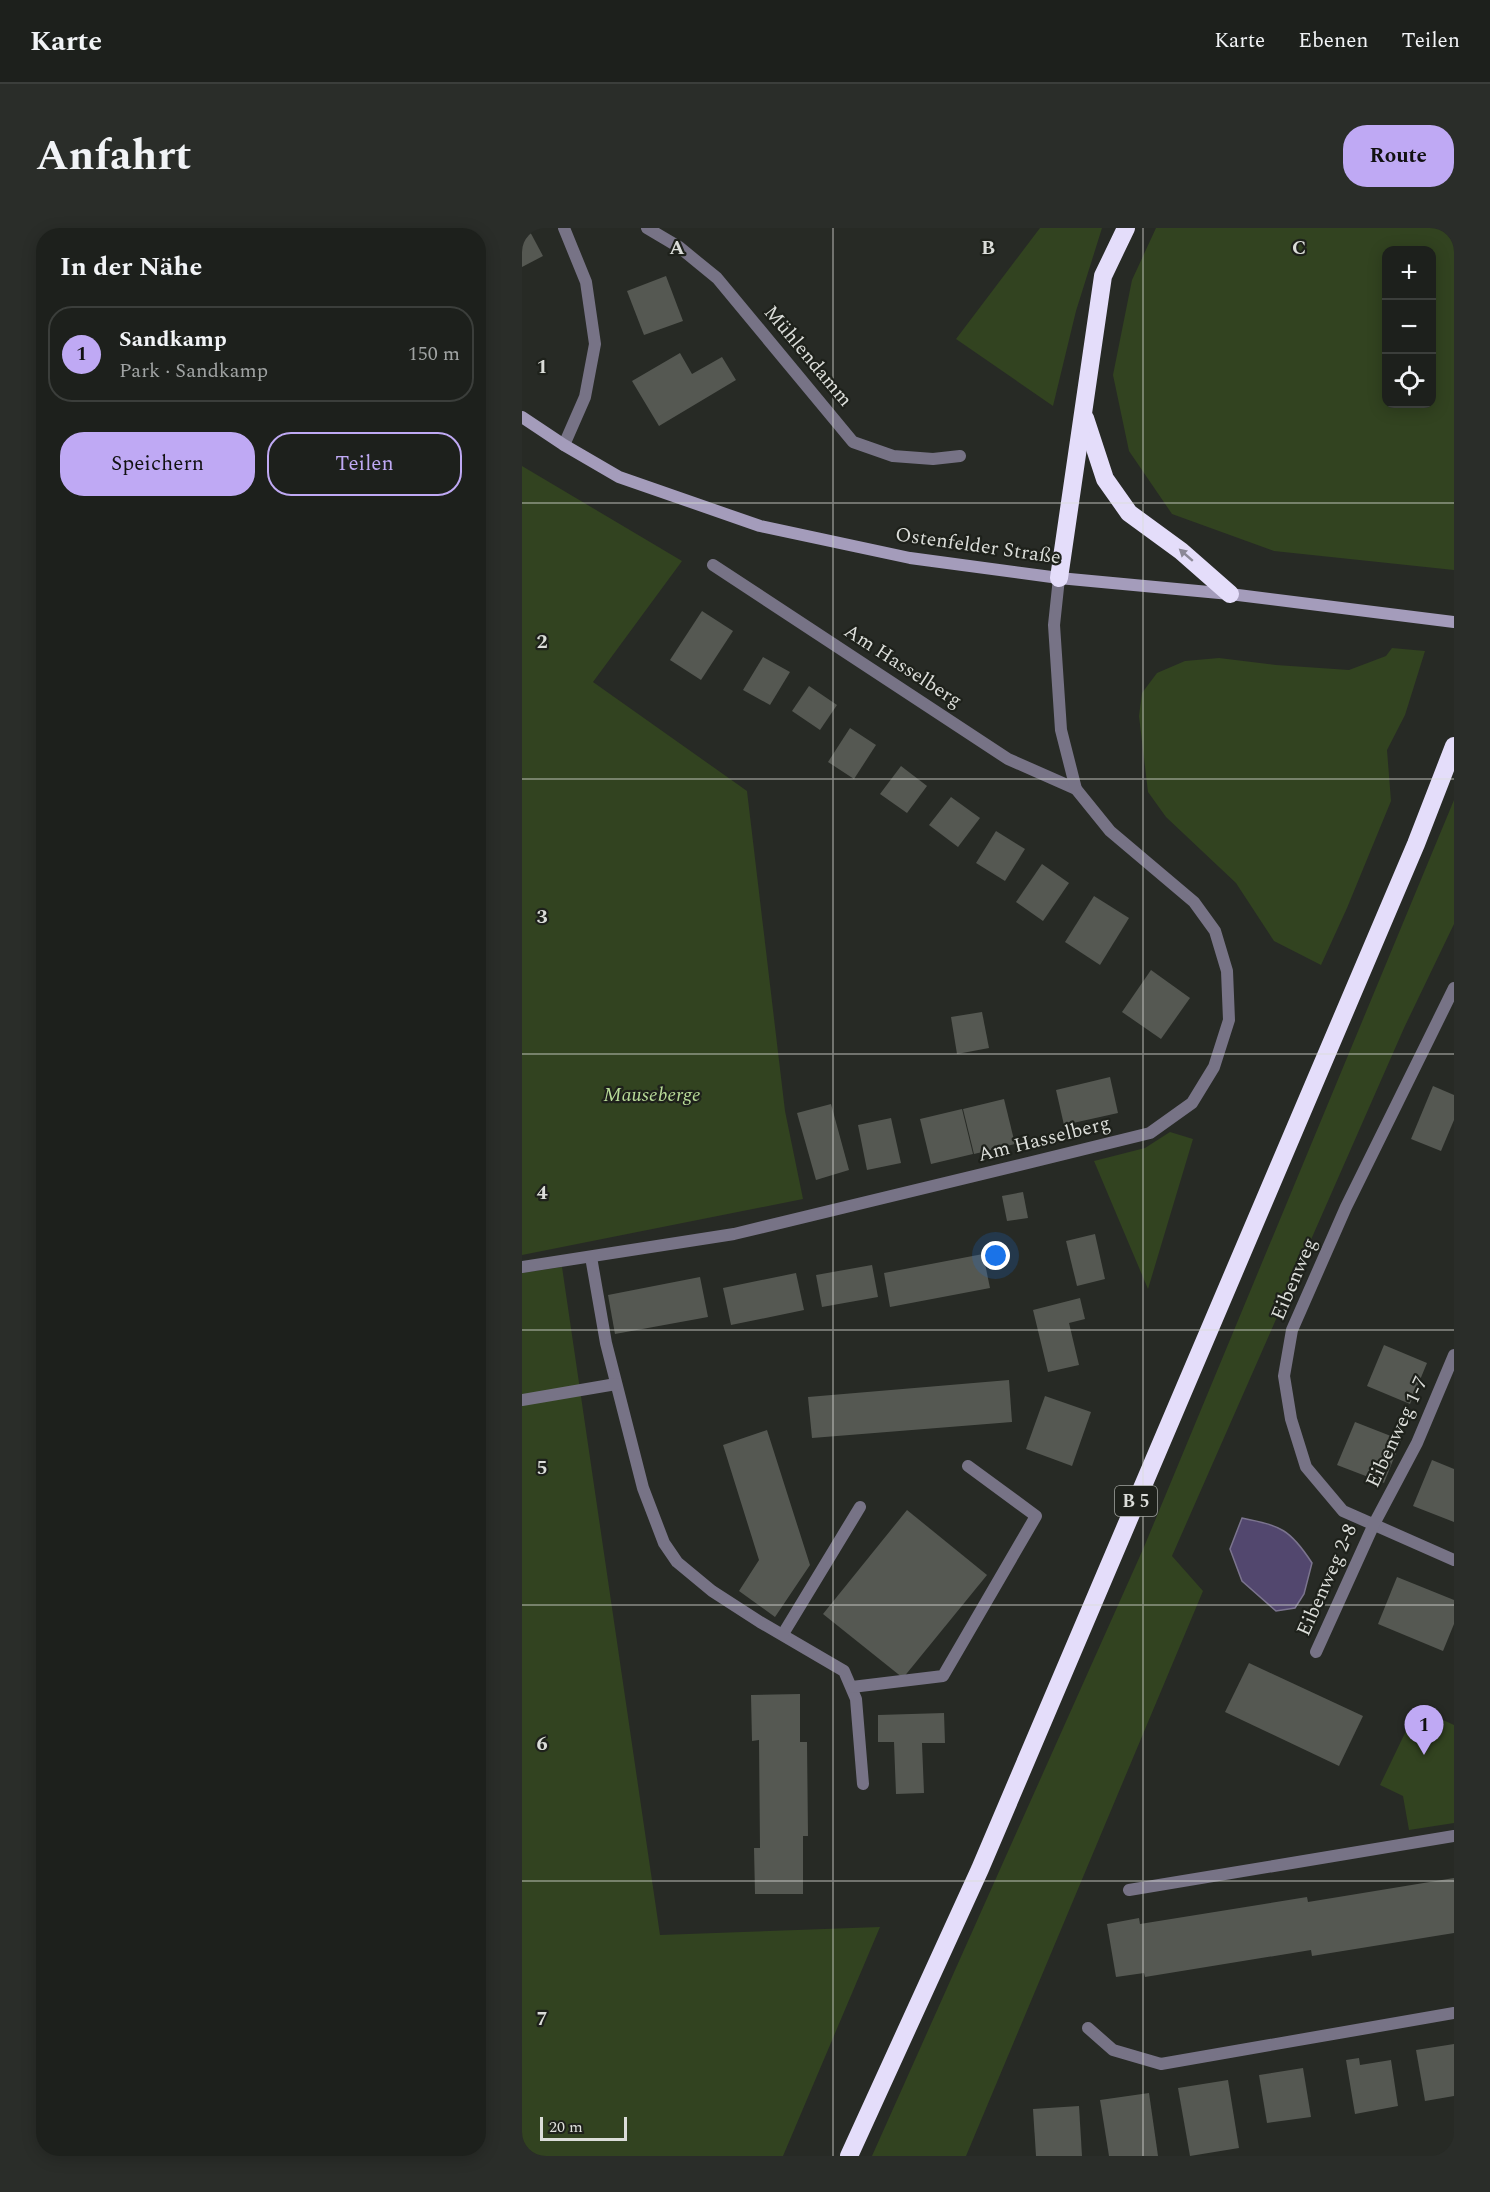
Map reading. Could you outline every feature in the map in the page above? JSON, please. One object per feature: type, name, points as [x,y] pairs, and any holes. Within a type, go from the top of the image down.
[{"type":"highway","points":[[1059,578],[1103,276],[1126,228]]},
{"type":"highway","points":[[1083,414],[1105,479],[1129,513],[1181,550],[1230,594]]},
{"type":"highway","name":"B 5","points":[[849,2156],[980,1869],[1402,877],[1454,746]]},
{"type":"main road","name":"Ostenfelder Straße","points":[[522,417],[619,477],[760,526],[910,558],[1059,578],[1230,594],[1454,622]]},
{"type":"street","points":[[564,228],[586,282],[595,344],[585,397],[564,445]]},
{"type":"street","name":"Mühlendamm","points":[[647,228],[680,247],[717,278],[854,442],[893,456],[933,459],[960,456]]},
{"type":"street","name":"Am Hasselberg","points":[[713,565],[1008,759],[1076,789]]},
{"type":"street","name":"Am Hasselberg","points":[[522,1267],[734,1234],[1150,1133],[1192,1103],[1214,1067],[1229,1020],[1227,971],[1215,931],[1194,902],[1110,831],[1076,789],[1061,730],[1054,625],[1059,578]]},
{"type":"street","name":"Eibenweg","points":[[1454,988],[1351,1196],[1314,1279],[1292,1330],[1284,1376],[1291,1419],[1306,1467],[1343,1511],[1454,1560]]},
{"type":"street","points":[[591,1257],[606,1343],[616,1384],[643,1488],[664,1542],[678,1562],[712,1591],[844,1671],[856,1699],[863,1784]]},
{"type":"street","name":"Eibenweg 1-7","points":[[1374,1524],[1417,1443],[1454,1355]]},
{"type":"street","points":[[522,1400],[616,1384]]},
{"type":"street","points":[[852,1687],[943,1676],[1036,1516],[968,1466]]},
{"type":"street","points":[[783,1634],[860,1507]]},
{"type":"street","name":"Eibenweg 2-8","points":[[1316,1652],[1374,1524]]},
{"type":"street","points":[[1128,1890],[1454,1836]]},
{"type":"street","points":[[1088,2028],[1113,2050],[1161,2064],[1454,2013]]},
{"type":"green space","points":[[1040,228],[1102,228],[1076,311],[1053,406],[956,339]]},
{"type":"green space","points":[[1156,228],[1454,228],[1454,570],[1274,551],[1172,514],[1129,451],[1113,375],[1132,280]]},
{"type":"green space","name":"Mauseberge","points":[[522,466],[682,561],[593,682],[747,791],[785,1111],[803,1199],[522,1255]]},
{"type":"green space","points":[[1392,648],[1425,651],[1405,715],[1387,750],[1391,801],[1321,965],[1274,941],[1236,883],[1166,817],[1148,792],[1139,716],[1142,693],[1157,673],[1185,661],[1219,658],[1349,670],[1386,656]]},
{"type":"green space","points":[[1454,800],[1454,924],[1404,1028],[1172,1556],[1203,1591],[966,2156],[872,2156],[1144,1547]]},
{"type":"green space","points":[[1170,1132],[1193,1139],[1148,1289],[1094,1161],[1145,1148]]},
{"type":"green space","points":[[562,1267],[660,1935],[880,1927],[783,2156],[522,2156],[522,1273]]},
{"type":"green space","points":[[1417,1708],[1454,1725],[1454,1823],[1409,1830],[1403,1796],[1380,1785]]},
{"type":"shaded area","points":[[1242,1518],[1283,1531],[1297,1543],[1312,1563],[1304,1594],[1295,1608],[1276,1611],[1242,1581],[1230,1549]]},
{"type":"building","points":[[522,228],[528,228],[543,256],[522,267]]},
{"type":"building","points":[[666,276],[683,321],[644,335],[627,291]]},
{"type":"building","points":[[680,353],[692,374],[722,357],[736,380],[659,426],[632,381]]},
{"type":"building","points":[[702,611],[733,631],[701,680],[670,660]]},
{"type":"building","points":[[763,657],[790,672],[770,705],[743,690]]},
{"type":"building","points":[[809,686],[837,705],[820,730],[792,711]]},
{"type":"building","points":[[850,728],[876,745],[854,779],[828,762]]},
{"type":"building","points":[[901,766],[927,786],[907,813],[880,794]]},
{"type":"building","points":[[951,797],[980,818],[958,847],[929,825]]},
{"type":"building","points":[[996,831],[1025,849],[1005,881],[976,863]]},
{"type":"building","points":[[1042,864],[1069,883],[1043,921],[1016,902]]},
{"type":"building","points":[[1094,896],[1129,918],[1100,965],[1065,942]]},
{"type":"building","points":[[1151,970],[1190,998],[1161,1039],[1122,1012]]},
{"type":"building","points":[[982,1012],[989,1048],[957,1054],[951,1017]]},
{"type":"building","points":[[1110,1077],[1118,1113],[1064,1125],[1056,1090]]},
{"type":"building","points":[[1433,1086],[1454,1095],[1454,1120],[1441,1151],[1411,1139]]},
{"type":"building","points":[[1004,1099],[1015,1144],[974,1154],[963,1109]]},
{"type":"building","points":[[831,1104],[849,1170],[816,1180],[797,1113]]},
{"type":"building","points":[[962,1109],[973,1154],[931,1164],[920,1119]]},
{"type":"building","points":[[891,1118],[901,1163],[867,1170],[858,1125]]},
{"type":"building","points":[[1023,1192],[1028,1218],[1007,1221],[1002,1196]]},
{"type":"building","points":[[1095,1234],[1105,1279],[1077,1286],[1066,1241]]},
{"type":"building","points":[[983,1254],[990,1288],[890,1307],[884,1273]]},
{"type":"building","points":[[872,1265],[878,1297],[822,1307],[816,1275]]},
{"type":"building","points":[[796,1273],[804,1310],[731,1325],[723,1288]]},
{"type":"building","points":[[700,1277],[708,1317],[615,1334],[608,1295]]},
{"type":"building","points":[[1080,1298],[1085,1319],[1069,1323],[1079,1365],[1048,1372],[1033,1310]]},
{"type":"building","points":[[1384,1345],[1427,1363],[1410,1404],[1367,1386]]},
{"type":"building","points":[[1009,1380],[1012,1422],[812,1438],[808,1397]]},
{"type":"building","points":[[1045,1396],[1091,1412],[1072,1466],[1026,1449]]},
{"type":"building","points":[[1355,1422],[1401,1440],[1384,1483],[1337,1465]]},
{"type":"building","points":[[767,1430],[810,1565],[775,1617],[739,1591],[759,1560],[723,1445]]},
{"type":"building","points":[[1432,1460],[1454,1469],[1454,1522],[1413,1506]]},
{"type":"building","points":[[907,1510],[987,1575],[903,1678],[823,1614]]},
{"type":"building","points":[[1397,1577],[1454,1600],[1454,1624],[1443,1651],[1378,1624]]},
{"type":"building","points":[[1249,1663],[1363,1716],[1339,1766],[1225,1712]]},
{"type":"building","points":[[800,1694],[800,1742],[807,1742],[808,1836],[803,1836],[803,1894],[755,1894],[754,1848],[760,1848],[759,1740],[752,1741],[751,1695]]},
{"type":"building","points":[[944,1713],[945,1743],[922,1743],[924,1793],[896,1794],[894,1742],[878,1742],[878,1715]]},
{"type":"building","points":[[1454,1878],[1454,1933],[1312,1956],[1311,1950],[1145,1977],[1144,1973],[1116,1977],[1107,1924],[1139,1918],[1140,1924],[1307,1897],[1308,1902]]},
{"type":"building","points":[[1454,2044],[1454,2096],[1425,2101],[1416,2050]]},
{"type":"building","points":[[1359,2058],[1360,2065],[1391,2060],[1398,2106],[1355,2114],[1346,2060]]},
{"type":"building","points":[[1303,2068],[1311,2117],[1267,2123],[1259,2075]]},
{"type":"building","points":[[1228,2080],[1239,2148],[1190,2156],[1178,2088]]},
{"type":"building","points":[[1149,2093],[1158,2156],[1109,2156],[1100,2100]]},
{"type":"building","points":[[1079,2106],[1082,2156],[1036,2156],[1033,2109]]},
{"type":"place","name":"Sandkamp","points":[[1424,1755]]}]
